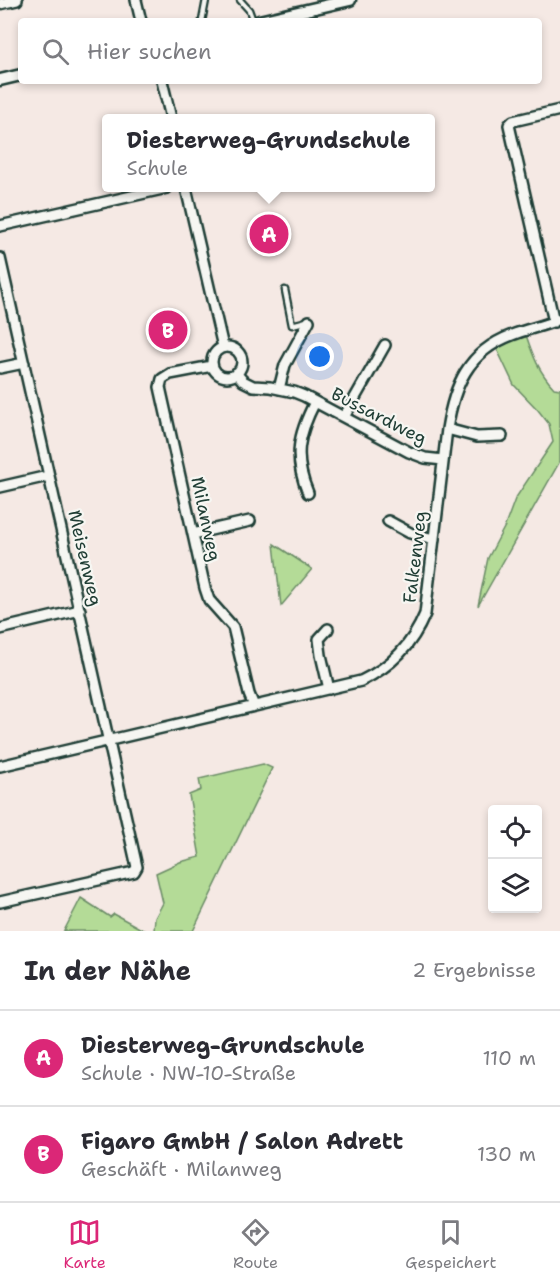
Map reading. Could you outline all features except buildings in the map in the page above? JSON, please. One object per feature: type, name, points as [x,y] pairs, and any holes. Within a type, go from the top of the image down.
[{"type":"street","points":[[0,4],[16,0]]},
{"type":"street","points":[[136,0],[140,18]]},
{"type":"street","points":[[272,18],[350,0]]},
{"type":"street","points":[[0,80],[18,76]]},
{"type":"street","points":[[163,84],[170,114]]},
{"type":"street","points":[[557,320],[509,125],[560,110]]},
{"type":"street","points":[[0,226],[149,192]]},
{"type":"street","points":[[187,192],[223,347]]},
{"type":"street","name":"Meisenweg","points":[[0,258],[137,867],[134,872],[0,902]]},
{"type":"street","name":"Falkenweg","points":[[0,766],[361,681],[389,665],[411,641],[425,614],[447,429],[457,387],[472,363],[483,352],[510,336],[557,320]]},
{"type":"street","points":[[279,389],[285,365],[309,321]]},
{"type":"street","points":[[344,417],[385,345]]},
{"type":"street","points":[[223,347],[230,347],[240,355],[240,368],[231,376],[220,375],[212,366],[214,354],[223,347]]},
{"type":"street","points":[[0,368],[24,363]]},
{"type":"street","name":"Milanweg","points":[[212,366],[170,374],[162,379],[160,387],[205,588],[209,600],[233,627],[254,706]]},
{"type":"street","name":"Bussardweg","points":[[236,373],[243,381],[253,386],[294,392],[409,452],[425,458],[443,460]]},
{"type":"street","points":[[308,493],[300,468],[299,441],[303,426],[315,402]]},
{"type":"street","points":[[447,429],[477,437],[502,436]]},
{"type":"street","points":[[0,488],[48,476]]},
{"type":"street","points":[[193,534],[250,521]]},
{"type":"street","points":[[388,521],[410,533],[434,539]]},
{"type":"street","points":[[0,628],[80,610]]},
{"type":"street","points":[[327,629],[319,639],[329,689]]},
{"type":"lane","points":[[203,18],[206,0]]},
{"type":"lane","points":[[240,0],[249,10],[252,18]]},
{"type":"lane","points":[[285,290],[292,325],[309,321]]},
{"type":"green space","points":[[526,335],[540,370],[554,388],[560,389],[560,461],[478,606],[488,558],[505,526],[515,499],[553,442],[549,424],[514,385],[496,347]]},
{"type":"green space","points":[[274,544],[312,569],[281,606]]},
{"type":"green space","points":[[263,764],[272,768],[193,931],[154,931],[155,918],[163,903],[156,873],[180,862],[200,857],[189,795],[201,790],[199,779]]},
{"type":"green space","points":[[81,898],[110,917],[114,914],[145,931],[64,931]]},
{"type":"place","name":"Diesterweg-Grundschule","points":[[269,234]]},
{"type":"place","name":"Figaro GmbH / Salon Adrett","points":[[168,330]]}]
